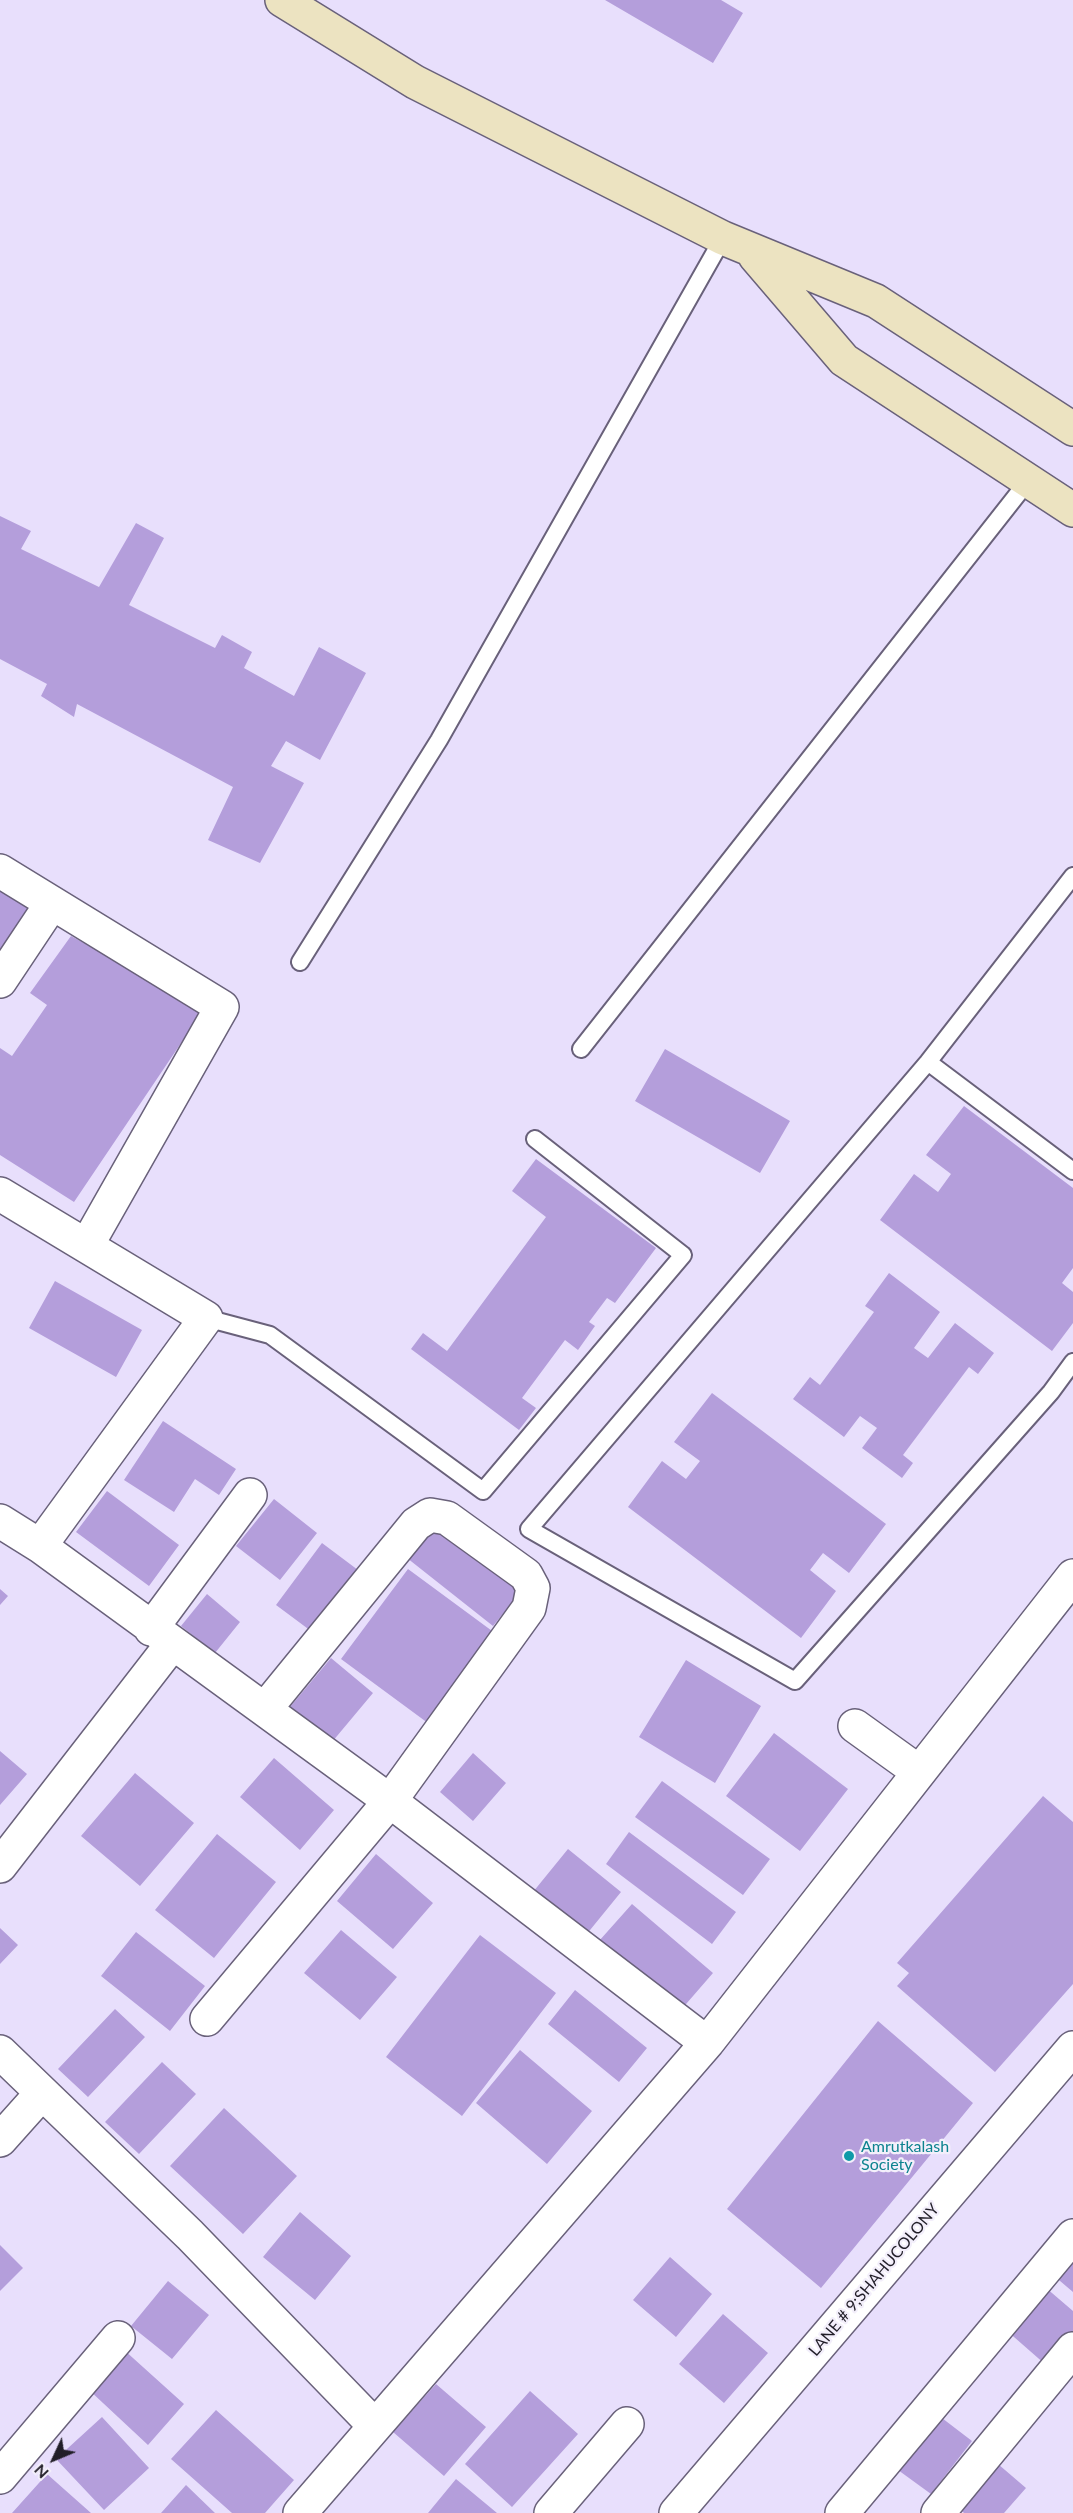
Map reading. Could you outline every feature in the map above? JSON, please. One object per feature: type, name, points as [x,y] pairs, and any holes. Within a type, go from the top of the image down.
[{"type":"street","points":[[282,0],[416,82],[723,238],[752,252],[876,301],[1073,429]]},
{"type":"street","points":[[752,252],[844,360],[1073,510]]},
{"type":"street","points":[[0,871],[222,1007],[87,1245]]},
{"type":"street","points":[[0,981],[52,903]]},
{"type":"street","points":[[0,1194],[207,1318],[40,1546]]},
{"type":"street","points":[[0,1866],[162,1637],[250,1495]]},
{"type":"street","points":[[207,2019],[390,1801],[530,1608],[533,1588],[526,1575],[447,1518],[430,1515],[416,1524],[265,1709]]},
{"type":"street","points":[[0,1521],[40,1546],[390,1801],[707,2043]]},
{"type":"street","points":[[300,2513],[707,2043],[1073,1576]]},
{"type":"street","points":[[855,1726],[919,1772]]},
{"type":"street","name":"LANE # 9;SHAHUCOLONY","points":[[676,2513],[1073,2048]]},
{"type":"street","points":[[0,2052],[190,2235],[374,2426]]},
{"type":"street","points":[[0,2140],[42,2093]]},
{"type":"street","points":[[842,2513],[1073,2236]]},
{"type":"street","points":[[0,2476],[118,2338]]},
{"type":"street","points":[[938,2513],[1073,2349]]},
{"type":"street","points":[[551,2513],[627,2424]]},
{"type":"lane","points":[[300,962],[439,740],[723,238]]},
{"type":"lane","points":[[582,1049],[1028,481]]},
{"type":"lane","points":[[1073,876],[928,1062],[529,1530],[795,1681],[1043,1401],[1073,1362]]},
{"type":"lane","points":[[928,1062],[1073,1171]]},
{"type":"lane","points":[[207,1318],[270,1335],[483,1491],[683,1255],[535,1140]]},
{"type":"building","points":[[605,0],[721,0],[743,13],[713,63]]},
{"type":"building","points":[[0,516],[31,531],[21,549],[99,587],[136,523],[164,538],[129,605],[215,648],[222,635],[252,652],[244,668],[294,696],[319,647],[366,673],[320,760],[286,741],[271,766],[304,783],[260,863],[208,840],[233,787],[77,704],[74,717],[41,696],[47,684],[0,659]]},
{"type":"building","points":[[0,885],[38,906],[0,960]]},
{"type":"building","points":[[71,936],[204,1009],[74,1202],[0,1155],[0,1048],[12,1056],[47,1005],[30,993]]},
{"type":"building","points":[[665,1049],[790,1121],[760,1173],[635,1101]]},
{"type":"building","points":[[964,1106],[1073,1188],[1073,1268],[1062,1283],[1073,1292],[1073,1323],[1052,1351],[880,1220],[914,1174],[938,1192],[951,1174],[926,1155]]},
{"type":"building","points":[[536,1159],[656,1248],[615,1303],[607,1298],[589,1322],[595,1326],[578,1350],[565,1340],[522,1398],[536,1408],[519,1430],[411,1349],[423,1333],[447,1351],[546,1217],[512,1191]]},
{"type":"building","points":[[889,1273],[940,1312],[914,1348],[928,1358],[955,1323],[994,1353],[978,1374],[969,1367],[903,1455],[913,1463],[902,1478],[862,1448],[877,1428],[860,1416],[844,1437],[793,1399],[810,1377],[820,1385],[874,1312],[865,1306]]},
{"type":"building","points":[[55,1281],[142,1330],[116,1377],[29,1328]]},
{"type":"building","points":[[712,1393],[886,1524],[849,1573],[823,1553],[810,1570],[836,1591],[801,1638],[628,1507],[662,1461],[686,1479],[700,1461],[674,1442]]},
{"type":"building","points":[[163,1421],[236,1469],[219,1495],[195,1479],[174,1512],[124,1480]]},
{"type":"building","points":[[107,1491],[179,1545],[149,1586],[76,1532]]},
{"type":"building","points":[[274,1499],[317,1533],[280,1580],[236,1546]]},
{"type":"building","points":[[438,1519],[525,1587],[493,1626],[407,1558]]},
{"type":"building","points":[[322,1543],[362,1573],[315,1634],[276,1605]]},
{"type":"building","points":[[408,1569],[503,1639],[436,1729],[341,1659]]},
{"type":"building","points":[[0,1589],[8,1596],[0,1605]]},
{"type":"building","points":[[207,1594],[240,1622],[215,1653],[181,1626]]},
{"type":"building","points":[[331,1658],[373,1693],[332,1742],[290,1707]]},
{"type":"building","points":[[686,1660],[761,1706],[715,1783],[639,1737]]},
{"type":"building","points":[[774,1733],[848,1789],[800,1851],[726,1796]]},
{"type":"building","points":[[0,1751],[27,1774],[0,1805]]},
{"type":"building","points":[[473,1753],[506,1783],[473,1821],[440,1792]]},
{"type":"building","points":[[274,1758],[334,1810],[300,1850],[240,1797]]},
{"type":"building","points":[[135,1773],[194,1823],[140,1886],[81,1836]]},
{"type":"building","points":[[662,1781],[770,1859],[743,1895],[635,1817]]},
{"type":"building","points":[[1043,1796],[1073,1822],[1073,1984],[995,2072],[897,1986],[909,1973],[897,1963]]},
{"type":"building","points":[[629,1832],[736,1912],[712,1944],[606,1864]]},
{"type":"building","points":[[217,1834],[276,1882],[214,1958],[155,1910]]},
{"type":"building","points":[[568,1849],[621,1892],[586,1935],[533,1892]]},
{"type":"building","points":[[376,1854],[433,1903],[393,1949],[337,1901]]},
{"type":"building","points":[[632,1904],[713,1973],[680,2011],[599,1941]]},
{"type":"building","points":[[0,1928],[18,1945],[0,1964]]},
{"type":"building","points":[[341,1930],[397,1977],[360,2020],[304,1973]]},
{"type":"building","points":[[136,1932],[205,1986],[170,2031],[101,1976]]},
{"type":"building","points":[[480,1935],[556,1993],[462,2116],[386,2057]]},
{"type":"building","points":[[575,1990],[647,2048],[619,2082],[548,2024]]},
{"type":"building","points":[[115,2009],[145,2037],[88,2097],[58,2069]]},
{"type":"building","name":"Amrutkalash Society","points":[[878,2021],[973,2103],[821,2288],[727,2209]]},
{"type":"building","points":[[520,2050],[592,2111],[547,2164],[476,2103]]},
{"type":"building","points":[[162,2062],[196,2094],[139,2154],[105,2122]]},
{"type":"building","points":[[224,2108],[297,2176],[243,2234],[170,2166]]},
{"type":"building","points":[[300,2212],[351,2256],[315,2300],[263,2257]]},
{"type":"building","points":[[0,2245],[23,2268],[0,2291]]},
{"type":"building","points":[[1073,2250],[1073,2292],[1053,2275]]},
{"type":"building","points":[[670,2257],[712,2294],[676,2337],[633,2300]]},
{"type":"building","points":[[168,2281],[209,2315],[172,2359],[131,2326]]},
{"type":"building","points":[[1045,2287],[1073,2311],[1073,2333],[1046,2365],[1006,2330]]},
{"type":"building","points":[[723,2314],[768,2353],[724,2403],[679,2364]]},
{"type":"building","points":[[123,2349],[184,2404],[148,2445],[88,2389]]},
{"type":"building","points":[[436,2384],[486,2427],[444,2476],[393,2432]]},
{"type":"building","points":[[530,2391],[578,2434],[512,2507],[465,2464]]},
{"type":"building","points":[[216,2410],[294,2480],[265,2513],[232,2513],[171,2459]]},
{"type":"building","points":[[938,2415],[972,2441],[931,2494],[898,2470]]},
{"type":"building","points":[[102,2417],[149,2468],[104,2510],[56,2459]]},
{"type":"building","points":[[998,2464],[1026,2488],[1004,2513],[964,2513],[959,2508]]},
{"type":"building","points":[[47,2474],[91,2513],[12,2513]]},
{"type":"building","points":[[456,2479],[497,2513],[428,2513]]},
{"type":"building","points":[[186,2485],[215,2513],[161,2513]]},
{"type":"place","name":"Amrutkalash Society","points":[[849,2156]]}]
